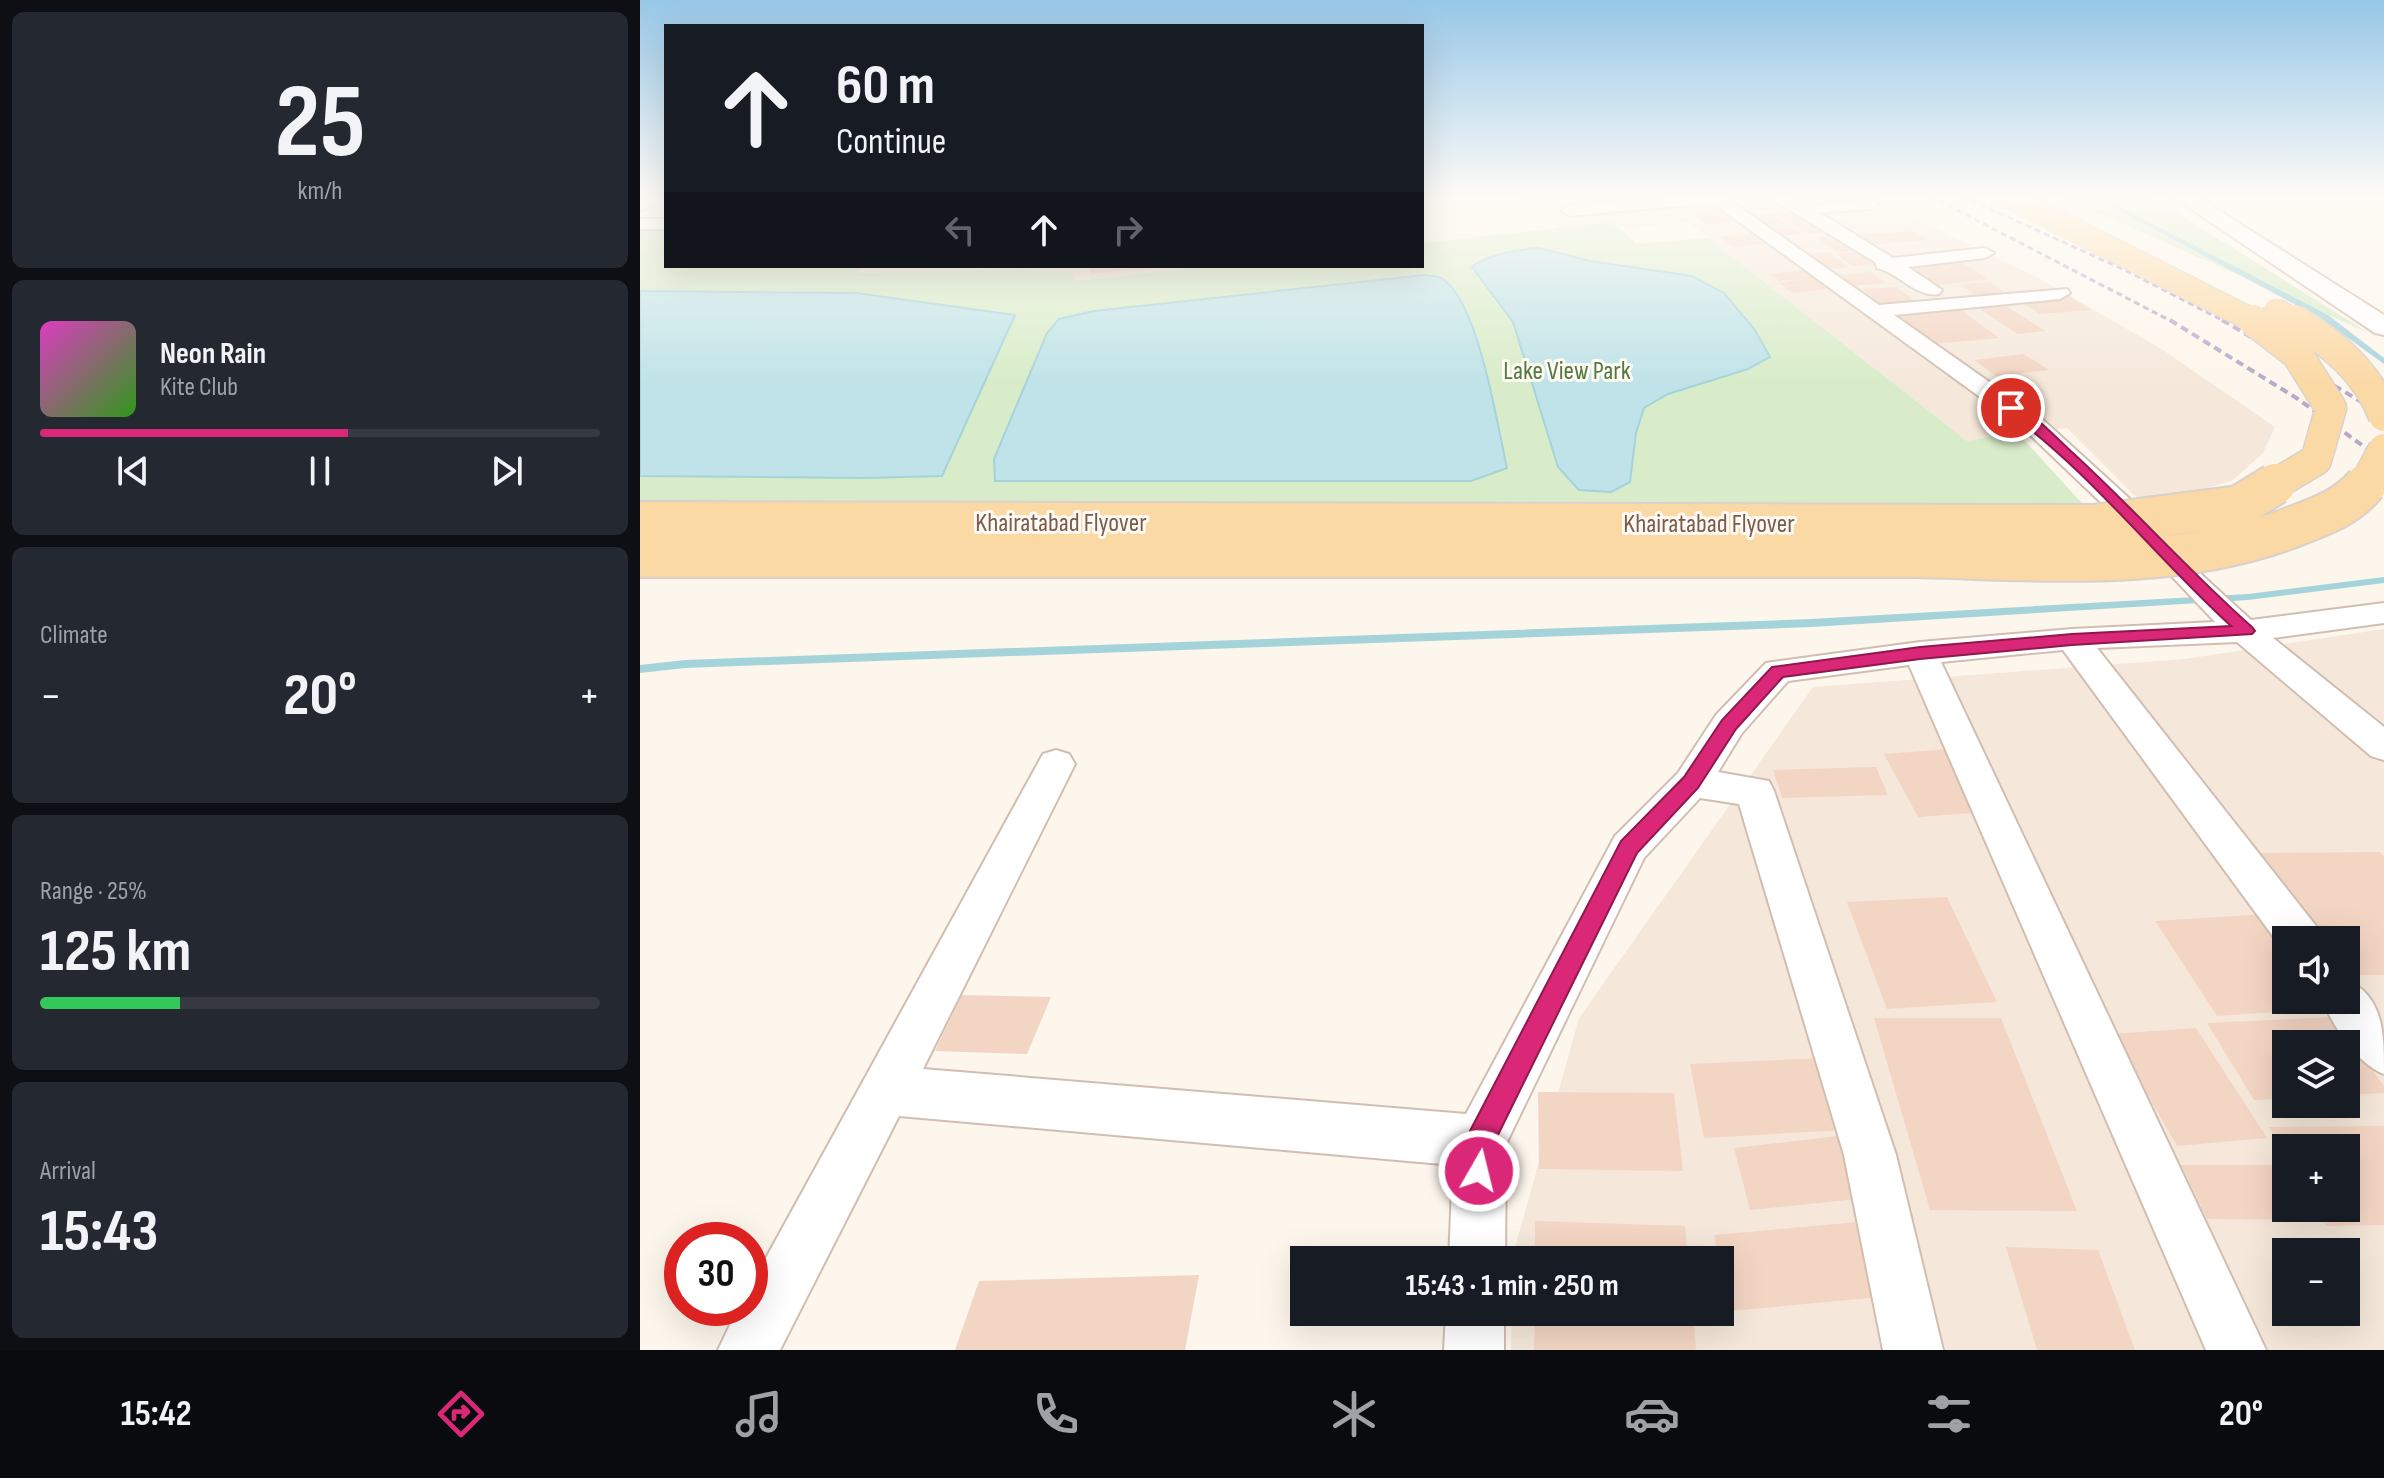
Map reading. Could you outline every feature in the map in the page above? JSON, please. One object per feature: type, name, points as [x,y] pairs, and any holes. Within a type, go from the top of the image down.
[{"type":"main road","name":"Khairatabad Flyover","points":[[640,522],[2093,525],[2239,506],[2316,460],[2331,408],[2297,354],[2256,322],[2227,305],[2135,259]]},
{"type":"main road","points":[[2171,259],[2303,324],[2334,347],[2361,374],[2380,402],[2384,416]]},
{"type":"main road","points":[[2279,259],[2384,327]]},
{"type":"main road","points":[[2317,259],[2384,303]]},
{"type":"main road","name":"Khairatabad Flyover","points":[[640,557],[1915,557],[2109,560],[2214,550],[2291,530],[2350,501],[2377,471],[2384,449]]},
{"type":"street","points":[[1802,259],[2033,424],[2122,507],[2193,583],[2384,747]]},
{"type":"street","points":[[1883,259],[1932,290]]},
{"type":"street","points":[[1819,271],[1927,259]]},
{"type":"street","points":[[1875,311],[2060,293]]},
{"type":"street","points":[[1477,1246],[1480,1141],[1629,847],[1691,783],[1729,724],[1778,671],[1920,653],[2384,613]]},
{"type":"street","points":[[2072,639],[2289,926]]},
{"type":"street","points":[[1920,653],[2236,1350]]},
{"type":"street","points":[[748,1350],[1056,764]]},
{"type":"street","points":[[1691,783],[1755,791],[1870,1155],[1913,1350]]},
{"type":"street","points":[[2356,1014],[2384,1051]]},
{"type":"street","points":[[886,1090],[1480,1141]]},
{"type":"street","points":[[1474,1350],[1475,1326]]},
{"type":"shaded area","points":[[1735,259],[1999,259],[2035,276],[2160,348],[2275,427],[2263,453],[2233,480],[2186,495],[2141,502],[2067,428],[1967,441]]},
{"type":"shaded area","points":[[859,268],[1192,268],[1075,281],[1072,272],[1018,269],[855,273]]},
{"type":"shaded area","points":[[2384,629],[2384,1350],[1511,1350],[1512,1326],[1734,1326],[1734,1246],[1515,1246],[1579,1018],[1813,687],[2184,659]]},
{"type":"green space","name":"Lake View Park","points":[[640,259],[664,259],[664,268],[859,268],[857,273],[1018,269],[1072,272],[1075,281],[1192,268],[1424,268],[1424,259],[1735,259],[1967,441],[2017,432],[2089,511],[640,503]]},
{"type":"green space","points":[[2202,259],[2251,259],[2367,332]]},
{"type":"water","points":[[1487,259],[1582,259],[1692,276],[1724,293],[1755,330],[1770,357],[1748,369],[1668,394],[1644,408],[1636,433],[1630,482],[1611,492],[1579,490],[1558,467],[1513,322],[1472,267]]},
{"type":"water","points":[[1425,275],[1443,279],[1456,292],[1467,313],[1485,366],[1507,468],[1471,481],[995,481],[994,459],[1047,333],[1059,319],[1094,311]]},
{"type":"water","points":[[640,291],[856,293],[1015,315],[942,476],[640,476]]},
{"type":"building","points":[[1803,259],[1838,259],[1849,267],[1818,270]]},
{"type":"building","points":[[1843,259],[1878,259],[1884,263],[1852,266]]},
{"type":"building","points":[[1956,259],[1988,279],[1931,286],[1909,271],[1917,271],[1903,262]]},
{"type":"building","points":[[1090,268],[1153,268],[1090,274]]},
{"type":"building","points":[[1811,269],[1838,288],[1793,293],[1779,283],[1804,279],[1779,281],[1769,274]]},
{"type":"building","points":[[1870,272],[1886,283],[1855,286],[1840,275]]},
{"type":"building","points":[[1989,282],[2007,294],[1977,297],[1960,284]]},
{"type":"building","points":[[1896,287],[1920,304],[1884,307],[1862,289]]},
{"type":"building","points":[[2069,296],[2091,310],[2040,314],[2019,301]]},
{"type":"building","points":[[1996,300],[2046,331],[2018,334],[1970,303]]},
{"type":"building","points":[[1957,307],[1999,338],[1931,344],[1893,313]]},
{"type":"building","points":[[2024,354],[2049,370],[1996,376],[1974,360]]},
{"type":"building","points":[[1949,749],[1986,812],[1918,817],[1884,754]]},
{"type":"building","points":[[1876,767],[1888,795],[1782,798],[1773,770]]},
{"type":"building","points":[[2380,852],[2384,857],[2384,975],[2360,975],[2360,926],[2313,926],[2260,853]]},
{"type":"building","points":[[1947,897],[1997,1002],[1887,1009],[1847,902]]},
{"type":"building","points":[[2265,914],[2274,926],[2272,1012],[2217,1016],[2155,921]]},
{"type":"building","points":[[962,995],[1051,997],[1027,1054],[935,1051]]},
{"type":"building","points":[[2334,1017],[2343,1030],[2272,1030],[2272,1099],[2254,1100],[2207,1023]]},
{"type":"building","points":[[1874,1018],[2001,1018],[2077,1211],[1930,1210]]},
{"type":"building","points":[[2196,1028],[2267,1138],[2177,1146],[2113,1034]]},
{"type":"building","points":[[2360,1053],[2384,1086],[2384,1093],[2360,1094]]},
{"type":"building","points":[[1822,1058],[1843,1130],[1704,1138],[1690,1064]]},
{"type":"building","points":[[1538,1092],[1674,1093],[1683,1171],[1539,1169]]},
{"type":"building","points":[[2384,1126],[2384,1225],[2326,1226],[2324,1222],[2360,1222],[2360,1134],[2273,1134],[2269,1127]]},
{"type":"building","points":[[1846,1135],[1867,1198],[1750,1210],[1734,1148]]},
{"type":"building","points":[[2181,1165],[2272,1165],[2272,1220],[2207,1219]]},
{"type":"building","points":[[1535,1221],[1685,1226],[1687,1246],[1535,1246]]},
{"type":"building","points":[[1857,1222],[1881,1297],[1734,1311],[1734,1246],[1716,1246],[1714,1235]]},
{"type":"building","points":[[2006,1247],[2098,1250],[2135,1350],[2037,1350]]},
{"type":"building","points":[[1199,1275],[1185,1350],[955,1350],[979,1281]]},
{"type":"building","points":[[1535,1326],[1694,1326],[1696,1350],[1534,1350]]},
{"type":"waterway","points":[[2215,259],[2325,317],[2384,362]]},
{"type":"waterway","points":[[640,669],[685,664],[1811,623],[2248,597],[2384,580]]},
{"type":"railway","points":[[2052,259],[2173,322]]},
{"type":"railway","points":[[2101,259],[2226,322]]},
{"type":"railway","points":[[2170,320],[2298,399],[2384,461]]},
{"type":"railway","points":[[2222,320],[2384,415]]},
{"type":"route","points":[[1479,1171],[1480,1141],[1629,847],[1691,783],[1729,724],[1778,671],[1920,653],[2072,639],[2246,631],[2193,583],[2122,507],[2033,424],[2011,408]]}]
